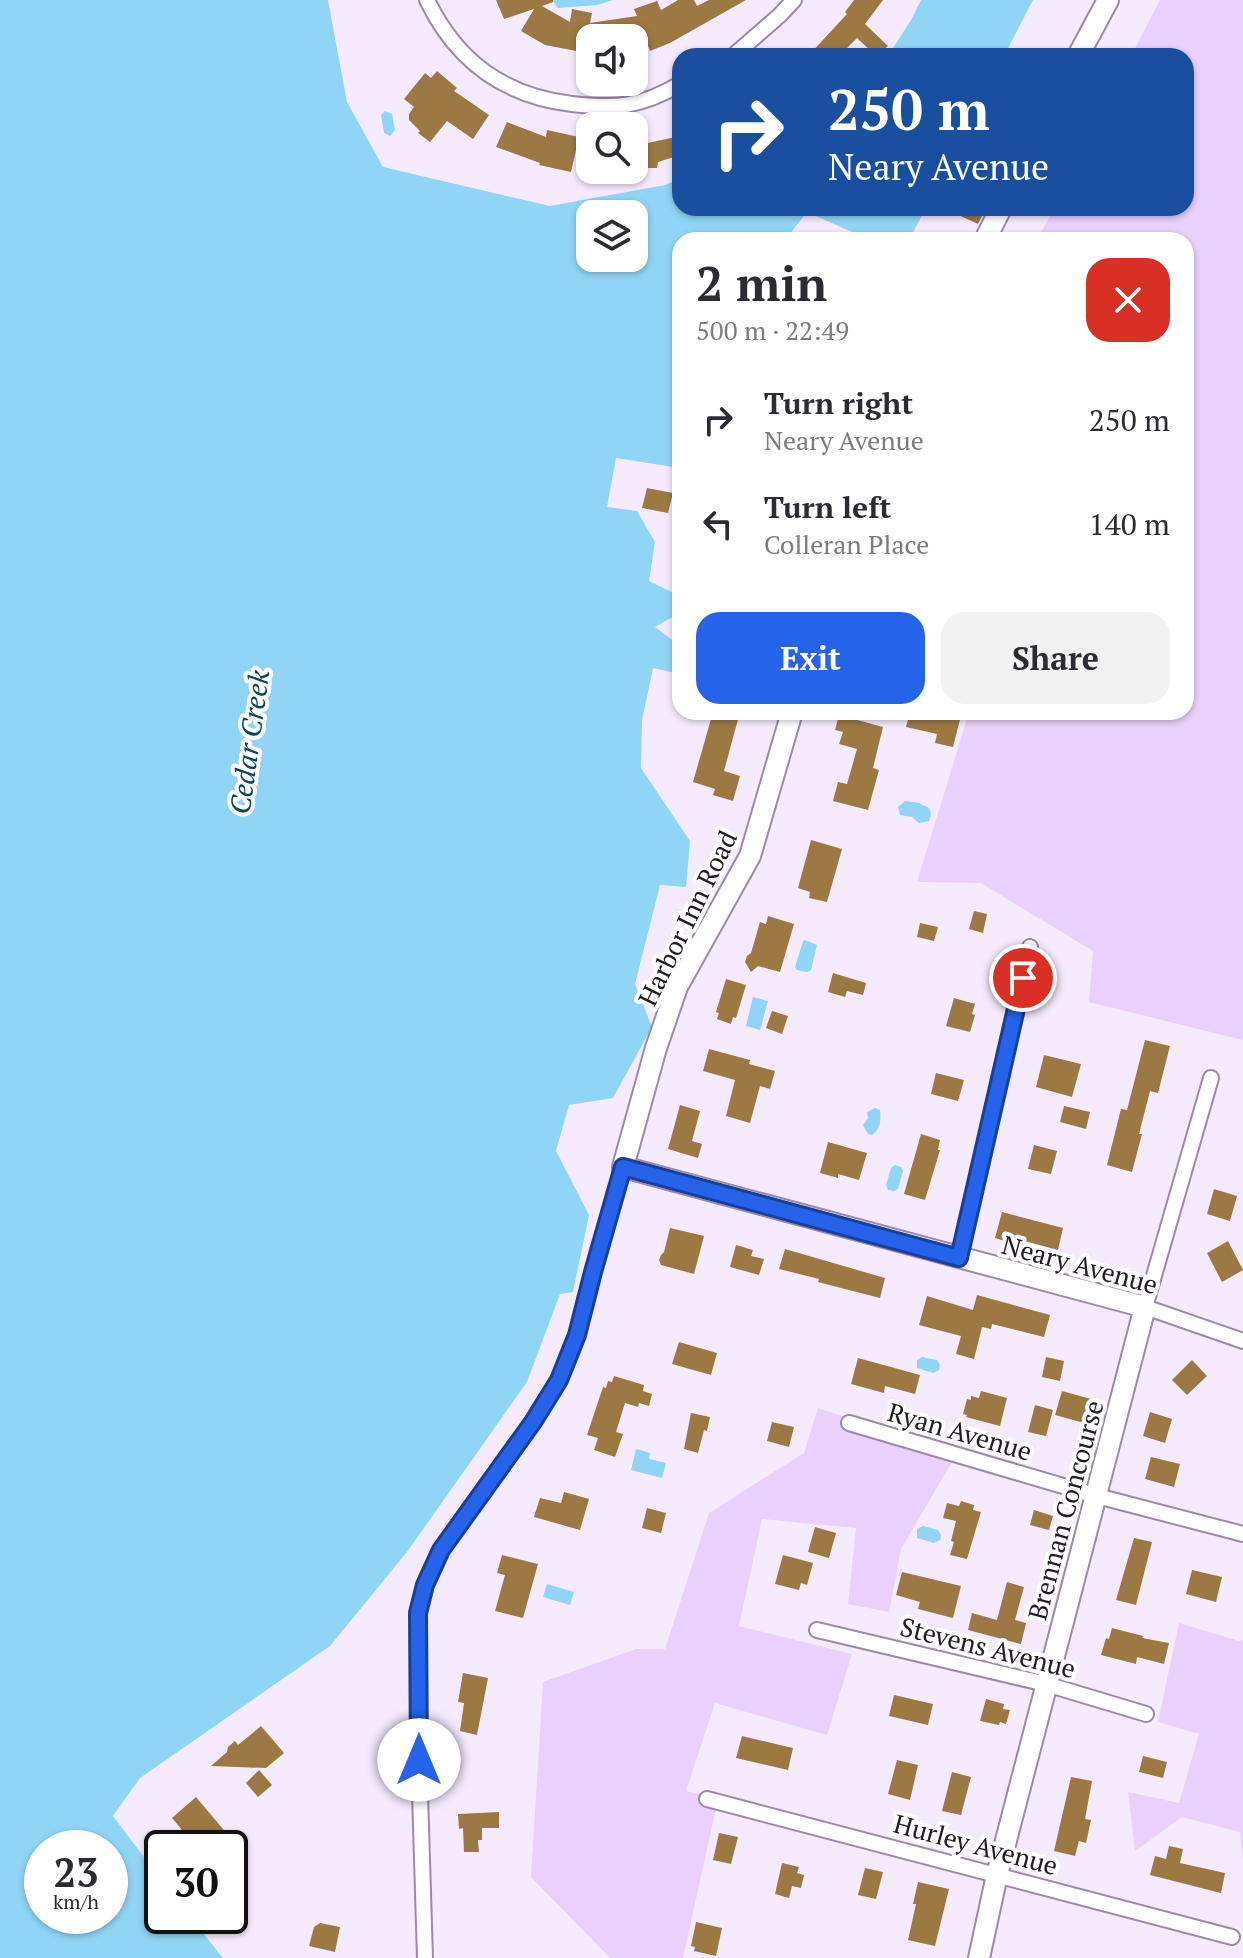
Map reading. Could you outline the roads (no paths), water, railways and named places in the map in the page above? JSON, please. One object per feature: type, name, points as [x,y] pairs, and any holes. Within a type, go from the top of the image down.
[{"type":"main road","points":[[1082,48],[1108,0]]},
{"type":"main road","name":"Harbor Inn Road","points":[[623,1167],[656,1048],[677,987],[750,856],[790,720]]},
{"type":"main road","name":"Neary Avenue","points":[[623,1167],[1145,1307]]},
{"type":"main road","name":"Brennan Concourse","points":[[979,1958],[997,1875],[1145,1307]]},
{"type":"street","points":[[427,0],[456,45],[478,66],[501,83],[546,101],[604,107],[636,104],[672,88]]},
{"type":"street","points":[[742,48],[794,0]]},
{"type":"street","points":[[959,1258],[1030,947]]},
{"type":"street","name":"Brennan Concourse","points":[[1145,1307],[1211,1078]]},
{"type":"street","name":"Harbor Inn Road","points":[[425,1958],[418,1613],[425,1585],[441,1550],[533,1422],[559,1380],[577,1335],[623,1167]]},
{"type":"street","name":"Neary Avenue","points":[[1145,1307],[1243,1341]]},
{"type":"street","name":"Ryan Avenue","points":[[849,1423],[1097,1496],[1243,1534]]},
{"type":"street","name":"Stevens Avenue","points":[[817,1630],[1046,1684],[1146,1714]]},
{"type":"street","name":"Hurley Avenue","points":[[707,1799],[1232,1937]]},
{"type":"water","name":"Cedar Creek","points":[[0,0],[328,0],[347,102],[383,167],[550,206],[576,201],[576,272],[648,272],[648,200],[583,200],[672,182],[672,216],[804,216],[791,232],[672,232],[672,467],[616,458],[607,507],[637,511],[655,542],[649,581],[672,592],[672,617],[655,627],[672,640],[672,672],[653,668],[642,720],[641,768],[690,841],[686,887],[660,885],[635,984],[652,1027],[613,1098],[569,1105],[556,1151],[589,1215],[573,1292],[560,1294],[527,1382],[407,1552],[330,1646],[140,1778],[113,1816],[124,1830],[24,1830],[24,1934],[128,1934],[128,1836],[144,1857],[144,1934],[204,1934],[223,1958],[0,1958]]},
{"type":"water","points":[[552,0],[613,0],[597,5],[558,8]]},
{"type":"water","points":[[921,0],[1033,0],[1008,48],[893,48]]},
{"type":"water","points":[[385,111],[392,114],[395,130],[390,136],[384,133],[381,115]]},
{"type":"water","points":[[816,216],[922,216],[913,232],[852,232]]},
{"type":"water","points":[[905,801],[929,808],[929,821],[919,823],[912,817],[900,815],[898,807]]},
{"type":"water","points":[[805,940],[817,945],[811,970],[807,972],[795,967]]},
{"type":"water","points":[[753,997],[768,1001],[760,1030],[746,1026]]},
{"type":"water","points":[[875,1108],[880,1110],[880,1120],[872,1135],[863,1125],[868,1118],[867,1112]]},
{"type":"water","points":[[895,1165],[903,1171],[898,1189],[894,1191],[888,1190],[886,1185],[891,1168]]},
{"type":"water","points":[[922,1357],[937,1360],[939,1370],[933,1373],[917,1368],[917,1360]]},
{"type":"water","points":[[636,1449],[650,1453],[649,1459],[666,1463],[662,1478],[631,1470]]},
{"type":"water","points":[[923,1526],[938,1530],[940,1540],[934,1543],[917,1538],[917,1529]]},
{"type":"water","points":[[547,1584],[574,1592],[570,1605],[543,1597]]}]
